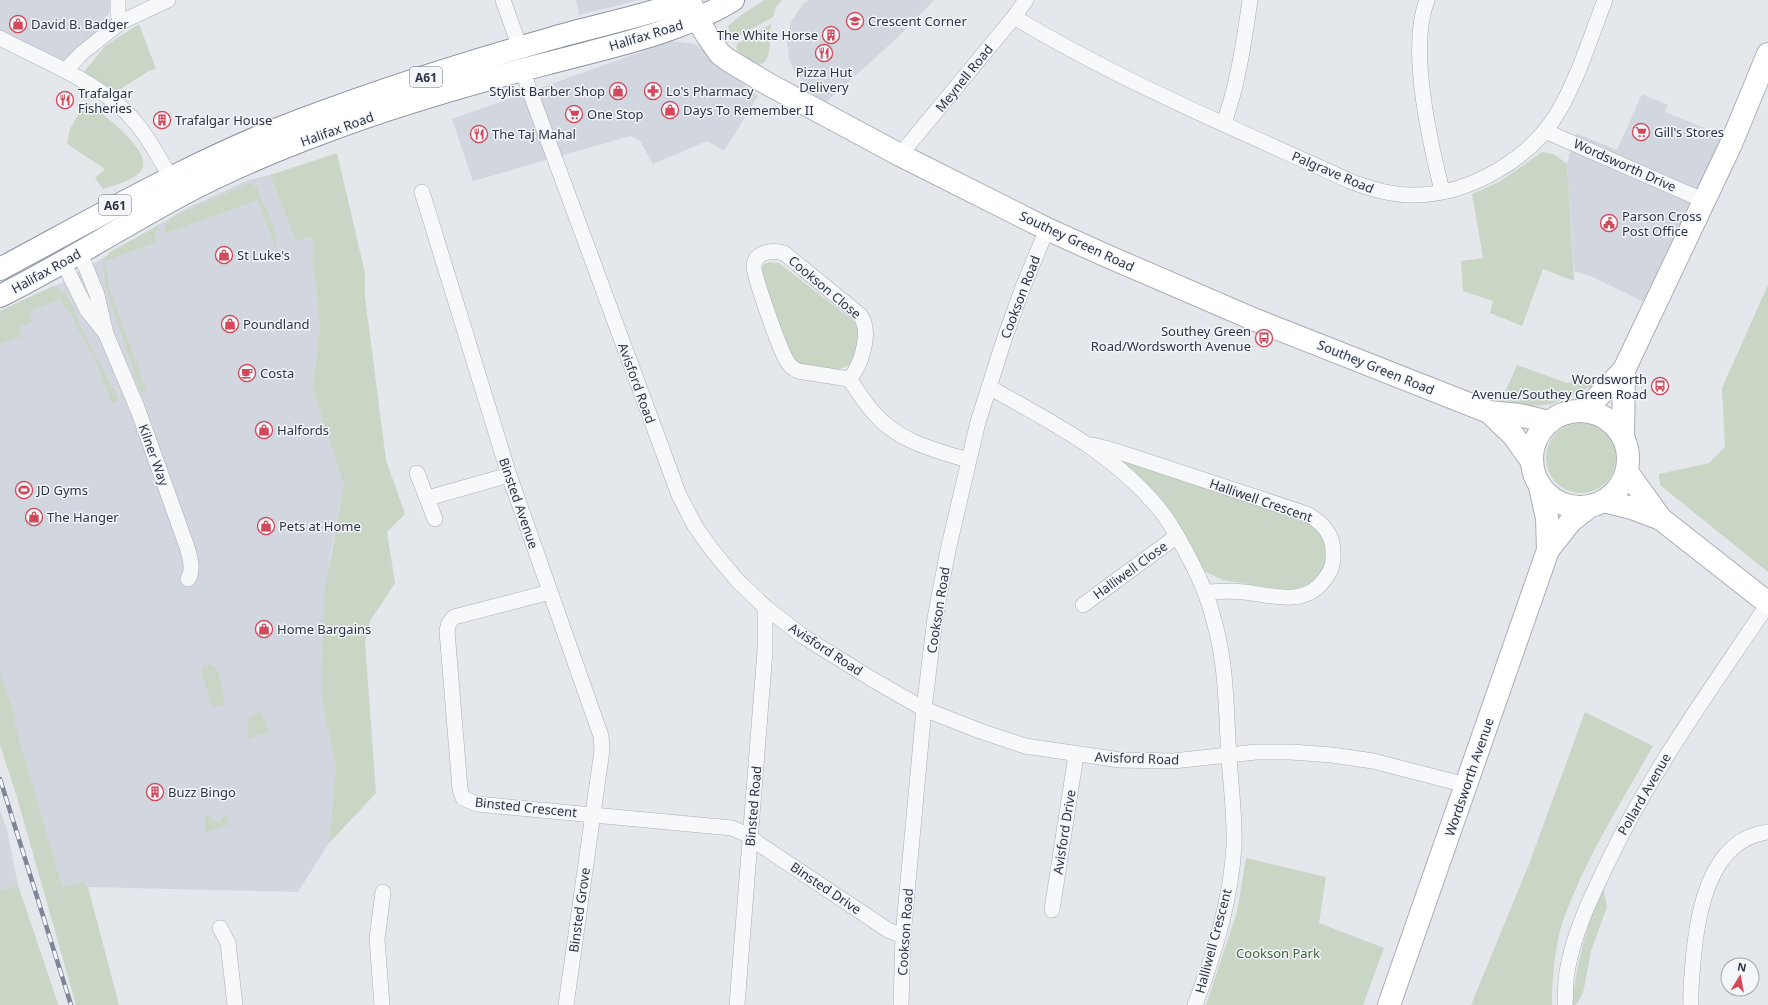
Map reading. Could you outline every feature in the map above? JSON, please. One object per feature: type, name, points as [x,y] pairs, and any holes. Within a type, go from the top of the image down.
[{"type":"main road","name":"Halifax Road","points":[[0,269],[61,236],[175,186],[300,120],[407,83],[520,48],[631,18],[692,6],[734,0]]},
{"type":"main road","name":"Halifax Road","points":[[0,296],[71,258],[175,186],[216,177],[328,130],[399,107],[522,70],[671,29],[692,6]]},
{"type":"main road","name":"Southey Green Road","points":[[692,6],[720,54],[728,60],[768,84],[900,155],[1047,229],[1253,319],[1489,412],[1519,415],[1549,422]]},
{"type":"main road","points":[[1584,411],[1624,370],[1731,144],[1768,54]]},
{"type":"main road","points":[[61,236],[70,243],[71,258]]},
{"type":"main road","points":[[1597,504],[1614,494],[1622,483],[1627,472],[1629,460],[1623,437],[1624,370]]},
{"type":"main road","points":[[1623,437],[1613,424],[1600,415],[1584,411],[1562,414],[1549,422],[1539,432],[1533,446],[1531,460],[1534,474],[1540,487],[1550,497],[1562,504],[1575,507],[1597,504],[1632,508],[1661,519]]},
{"type":"main road","name":"Southey Green Road","points":[[1489,412],[1513,435],[1531,460]]},
{"type":"main road","points":[[1627,472],[1661,519],[1768,603]]},
{"type":"main road","name":"Wordsworth Avenue","points":[[1540,487],[1547,518],[1548,550]]},
{"type":"main road","name":"Wordsworth Avenue","points":[[1389,1005],[1548,550],[1571,521],[1597,504]]},
{"type":"street","points":[[118,0],[118,14],[121,22]]},
{"type":"street","points":[[66,70],[88,48],[121,22],[168,0]]},
{"type":"street","points":[[503,0],[520,48]]},
{"type":"street","name":"Meynell Road","points":[[900,155],[1014,17],[1026,0]]},
{"type":"street","points":[[1224,124],[1231,104],[1239,68],[1250,0]]},
{"type":"street","points":[[1428,0],[1424,8],[1421,30],[1421,64],[1428,132],[1442,191]]},
{"type":"street","name":"Palgrave Road","points":[[1014,17],[1095,63],[1352,182],[1374,190],[1411,195],[1442,191],[1491,174],[1524,152],[1545,131],[1560,109],[1574,79],[1605,0]]},
{"type":"street","points":[[0,38],[66,70],[125,110],[137,124],[175,186]]},
{"type":"street","name":"Avisford Road","points":[[522,70],[679,495],[695,526],[712,550],[737,580],[765,607],[804,636],[856,670],[924,709],[1025,746],[1076,755],[1120,760],[1174,761],[1256,752],[1291,752],[1332,755],[1373,761],[1466,785]]},
{"type":"street","name":"Wordsworth Drive","points":[[1545,131],[1705,201]]},
{"type":"street","name":"Binsted Avenue","points":[[422,192],[509,474],[601,736],[602,750],[593,815]]},
{"type":"street","name":"Cookson Road","points":[[901,1005],[903,936],[924,709],[937,610],[948,550],[968,460],[989,387],[1023,287],[1047,229]]},
{"type":"street","name":"Cookson Close","points":[[769,250],[776,250],[784,253],[860,315],[865,321],[867,330],[859,365],[849,379],[798,371],[786,361],[772,323],[754,264],[758,258],[769,250]]},
{"type":"street","name":"Kilner Way","points":[[71,258],[85,265],[97,295],[106,334],[138,410],[187,547],[190,560],[190,576],[188,579]]},
{"type":"street","points":[[849,379],[875,414],[889,428],[907,439],[930,449],[968,460]]},
{"type":"street","name":"Halliwell Crescent","points":[[989,387],[1088,443],[1133,481],[1161,510],[1177,536],[1205,592],[1214,621],[1221,654],[1234,846],[1226,899],[1214,947],[1195,1005]]},
{"type":"street","name":"Halliwell Crescent","points":[[1088,443],[1307,514],[1319,521],[1328,532],[1333,544],[1334,562],[1330,572],[1321,585],[1310,594],[1296,598],[1243,592],[1205,592]]},
{"type":"street","points":[[417,473],[435,519]]},
{"type":"street","points":[[428,498],[509,474]]},
{"type":"street","name":"Halliwell Close","points":[[1083,605],[1177,536]]},
{"type":"street","name":"Binsted Crescent","points":[[550,592],[454,617],[449,623],[447,631],[460,789],[463,798],[477,804],[732,828],[750,836]]},
{"type":"street","name":"Pollard Avenue","points":[[1565,1005],[1567,972],[1578,933],[1594,891],[1625,826],[1691,716],[1768,603]]},
{"type":"street","name":"Binsted Road","points":[[737,1005],[765,651],[765,607]]},
{"type":"street","name":"Avisford Drive","points":[[1052,910],[1076,755]]},
{"type":"street","name":"Binsted Grove","points":[[566,1005],[593,815]]},
{"type":"street","points":[[1691,1005],[1695,942],[1702,904],[1712,876],[1724,856],[1739,843],[1755,833],[1768,832]]},
{"type":"street","name":"Binsted Drive","points":[[750,836],[759,844],[888,930],[903,936]]},
{"type":"street","points":[[382,1005],[376,939],[383,892]]},
{"type":"street","points":[[220,928],[228,943],[235,1005]]},
{"type":"shaded area","points":[[0,0],[113,0],[109,13],[87,43],[64,61],[0,30]]},
{"type":"shaded area","points":[[576,0],[640,0],[579,15]]},
{"type":"shaded area","points":[[809,0],[934,0],[897,38],[824,104],[806,86],[793,69],[789,58],[787,41],[791,22],[803,4]]},
{"type":"shaded area","points":[[672,41],[695,44],[758,96],[724,151],[707,141],[653,164],[640,141],[630,136],[473,181],[452,119]]},
{"type":"shaded area","points":[[1642,94],[1668,105],[1665,112],[1727,137],[1648,304],[1593,277],[1574,271],[1567,164],[1576,133],[1617,150]]},
{"type":"shaded area","points":[[270,175],[296,241],[312,237],[314,243],[312,256],[320,324],[313,389],[344,485],[330,557],[321,696],[336,767],[329,843],[298,892],[88,887],[84,881],[62,888],[16,728],[14,713],[0,673],[0,311],[59,284],[187,208],[248,180]]},
{"type":"shaded area","points":[[0,811],[7,830],[18,885],[0,891]]},
{"type":"green space","points":[[765,0],[782,0],[776,7],[773,17],[731,40],[728,26],[741,15]]},
{"type":"green space","points":[[139,24],[156,69],[149,71],[112,94],[84,72],[105,46]]},
{"type":"green space","points":[[771,24],[769,54],[762,64],[748,59],[736,49],[737,44]]},
{"type":"green space","points":[[86,102],[125,133],[141,154],[143,164],[137,175],[103,189],[95,178],[105,169],[67,144],[70,129]]},
{"type":"green space","points":[[1542,152],[1554,154],[1567,164],[1574,281],[1543,269],[1522,326],[1490,313],[1493,301],[1463,291],[1461,261],[1483,258],[1472,194],[1499,182]]},
{"type":"green space","points":[[337,153],[365,273],[365,297],[386,460],[405,514],[387,532],[395,583],[370,621],[365,642],[376,793],[329,843],[336,767],[321,696],[325,590],[344,485],[313,389],[320,324],[312,256],[314,243],[311,237],[296,241],[270,175]]},
{"type":"green space","points":[[251,183],[257,188],[275,230],[277,252],[258,200],[163,234],[166,226],[174,216]]},
{"type":"green space","points":[[159,225],[154,235],[156,242],[105,261],[110,291],[146,390],[141,393],[106,288],[103,263],[110,252]]},
{"type":"green space","points":[[769,262],[779,263],[855,322],[859,332],[854,363],[834,371],[798,365],[790,358],[761,274],[763,265]]},
{"type":"green space","points":[[1768,285],[1768,572],[1660,485],[1659,474],[1709,463],[1725,447],[1722,388]]},
{"type":"green space","points":[[53,286],[60,290],[70,301],[90,345],[119,400],[112,403],[95,359],[74,322],[71,313],[66,310],[61,299],[29,311],[33,322],[19,327],[22,336],[0,344],[0,311]]},
{"type":"green space","points":[[1517,365],[1567,383],[1583,379],[1594,385],[1552,404],[1524,407],[1500,403]]},
{"type":"green space","points":[[1574,423],[1588,423],[1601,429],[1610,438],[1616,451],[1614,471],[1606,483],[1588,493],[1574,493],[1561,487],[1552,478],[1546,465],[1546,451],[1552,438],[1561,429]]},
{"type":"green space","points":[[1121,460],[1126,460],[1214,492],[1303,520],[1318,530],[1325,540],[1327,558],[1320,575],[1307,587],[1291,591],[1223,580],[1206,572]]},
{"type":"green space","points":[[208,664],[216,668],[222,686],[225,706],[212,706],[202,674],[202,667]]},
{"type":"green space","points":[[0,673],[14,713],[16,728],[62,887],[84,881],[88,887],[119,1005],[76,1005],[16,794],[0,745]]},
{"type":"green space","points":[[261,712],[269,732],[248,739],[248,717]]},
{"type":"green space","points":[[1585,712],[1653,746],[1594,850],[1565,915],[1559,936],[1555,960],[1552,1005],[1471,1005],[1529,864]]},
{"type":"green space","points":[[225,815],[227,816],[230,824],[205,833],[205,817],[210,816],[213,820],[219,823]]},
{"type":"green space","name":"Cookson Park","points":[[1246,858],[1326,877],[1319,923],[1384,948],[1363,1005],[1206,1005],[1237,912]]},
{"type":"green space","points":[[18,885],[59,1005],[0,1005],[0,891]]},
{"type":"green space","points":[[1603,886],[1607,907],[1591,951],[1583,993],[1576,1005],[1572,1005],[1576,974],[1583,944]]},
{"type":"railway","points":[[0,779],[71,1005]]},
{"type":"place","name":"Crescent Corner","points":[[855,21]]},
{"type":"place","name":"David B. Badger","points":[[18,24]]},
{"type":"place","name":"The White Horse","points":[[831,35]]},
{"type":"place","name":"Pizza Hut Delivery","points":[[824,53]]},
{"type":"place","name":"Stylist Barber Shop","points":[[618,91]]},
{"type":"place","name":"Lo's Pharmacy","points":[[653,91]]},
{"type":"place","name":"Trafalgar Fisheries","points":[[65,100]]},
{"type":"place","name":"Days To Remember II","points":[[670,110]]},
{"type":"place","name":"One Stop","points":[[574,114]]},
{"type":"place","name":"Trafalgar House","points":[[162,120]]},
{"type":"place","name":"Gill's Stores","points":[[1641,132]]},
{"type":"place","name":"The Taj Mahal","points":[[479,134]]},
{"type":"place","name":"Parson Cross Post Office","points":[[1609,223]]},
{"type":"place","name":"St Luke's","points":[[224,255]]},
{"type":"place","name":"Poundland","points":[[230,324]]},
{"type":"place","name":"Southey Green Road/Wordsworth Avenue","points":[[1264,338]]},
{"type":"place","name":"Costa","points":[[247,373]]},
{"type":"place","name":"Wordsworth Avenue/Southey Green Road","points":[[1660,386]]},
{"type":"place","name":"Halfords","points":[[264,430]]},
{"type":"place","name":"JD Gyms","points":[[24,490]]},
{"type":"place","name":"The Hanger","points":[[34,517]]},
{"type":"place","name":"Pets at Home","points":[[266,526]]},
{"type":"place","name":"Home Bargains","points":[[264,629]]},
{"type":"place","name":"Buzz Bingo","points":[[155,792]]}]
